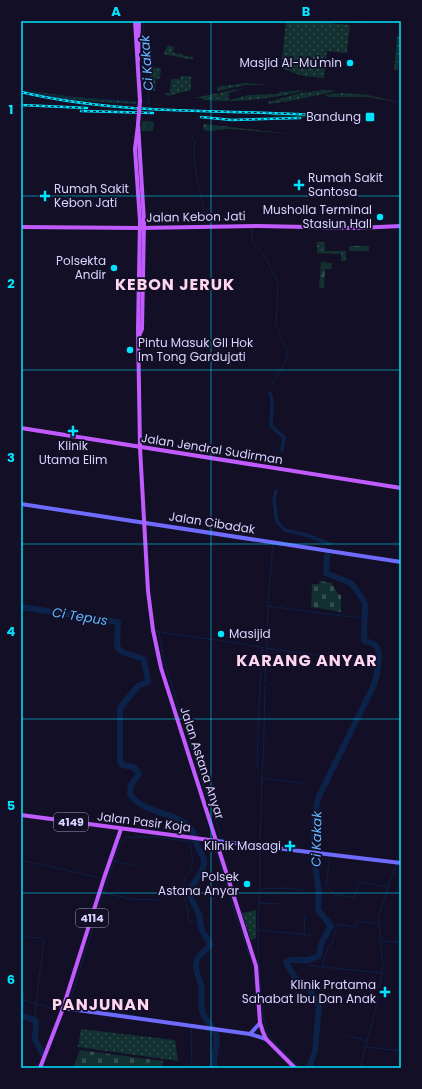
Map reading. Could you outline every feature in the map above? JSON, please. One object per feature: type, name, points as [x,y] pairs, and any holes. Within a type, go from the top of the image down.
[{"type":"main road","points":[[136,21],[136,55],[138,60]]},
{"type":"main road","points":[[138,60],[139,21]]},
{"type":"main road","name":"Jalan Astana Anyar","points":[[138,60],[140,101],[138,125],[139,170],[142,221],[138,329],[140,448],[148,588],[153,630],[159,661],[217,841],[242,926],[256,966],[260,1023],[266,1039],[295,1068]]},
{"type":"main road","points":[[131,228],[142,221],[146,225],[154,228]]},
{"type":"main road","name":"Jalan Kebon Jati","points":[[21,228],[258,226],[370,228],[401,226]]},
{"type":"main road","name":"Jalan Jendral Sudirman","points":[[21,428],[401,488]]},
{"type":"main road","name":"Jalan Cibadak","points":[[21,504],[401,562]]},
{"type":"main road","name":"Jalan Pasir Koja","points":[[21,815],[217,841]]},
{"type":"main road","name":"4114","points":[[40,1068],[63,1008],[121,829]]},
{"type":"main road","points":[[217,841],[401,863]]},
{"type":"main road","points":[[63,1008],[211,1030],[250,1034],[266,1039]]},
{"type":"main road","points":[[250,1034],[260,1023]]},
{"type":"green space","points":[[286,21],[309,21],[350,25],[347,53],[327,51],[324,78],[303,76],[281,68]]},
{"type":"green space","points":[[397,36],[400,36],[398,70],[394,70]]},
{"type":"green space","points":[[168,45],[174,47],[173,53],[193,57],[193,60],[163,54]]},
{"type":"green space","points":[[149,67],[161,68],[160,79],[156,78],[155,91],[151,90]]},
{"type":"green space","points":[[181,76],[191,76],[191,90],[168,96],[165,93],[170,93],[171,79],[180,79]]},
{"type":"green space","points":[[245,83],[269,85],[245,85],[218,91],[217,87]]},
{"type":"green space","points":[[243,88],[229,93],[229,96],[223,98],[229,97],[230,100],[248,95],[279,94],[279,92],[307,90],[281,96],[242,101],[216,101],[203,100],[203,98],[194,98],[218,93],[219,99],[219,93]]},
{"type":"green space","points":[[21,90],[76,97],[136,102],[136,104],[70,100]]},
{"type":"green space","points":[[324,90],[337,91],[268,104],[268,102],[300,93]]},
{"type":"green space","points":[[342,93],[368,95],[401,103],[368,97],[328,97],[324,95]]},
{"type":"green space","points":[[273,113],[312,115],[312,118],[273,116]]},
{"type":"green space","points":[[142,121],[154,122],[153,131],[141,131]]},
{"type":"green space","points":[[204,124],[230,127],[230,129],[206,131],[203,129]]},
{"type":"green space","points":[[230,127],[292,134],[230,129]]},
{"type":"green space","points":[[317,242],[325,242],[325,251],[346,251],[346,261],[341,261],[341,254],[317,253]]},
{"type":"green space","points":[[349,246],[369,246],[369,251],[349,251]]},
{"type":"green space","points":[[321,262],[332,263],[331,269],[325,269],[324,288],[319,288]]},
{"type":"green space","points":[[320,581],[332,583],[338,594],[341,595],[341,612],[311,607],[312,584],[319,584]]},
{"type":"green space","points":[[256,910],[256,938],[251,940],[242,913]]},
{"type":"green space","points":[[81,1029],[175,1040],[178,1061],[78,1047]]},
{"type":"green space","points":[[80,1050],[163,1061],[162,1068],[73,1068]]},
{"type":"waterway","name":"Ci Kakak","points":[[143,21],[149,105]]},
{"type":"waterway","points":[[340,21],[364,23],[365,21]]},
{"type":"waterway","points":[[24,91],[65,97],[139,102]]},
{"type":"waterway","name":"Ci Kakak","points":[[142,102],[149,102]]},
{"type":"waterway","name":"Ci Kakak","points":[[148,120],[149,132]]},
{"type":"waterway","name":"Ci Kakak","points":[[191,135],[194,141],[195,169],[206,220]]},
{"type":"waterway","name":"Ci Kakak","points":[[252,229],[252,242],[265,256],[278,283],[276,325],[287,351],[287,360],[272,384]]},
{"type":"waterway","name":"Ci Kakak","points":[[270,393],[272,405],[271,426],[284,437],[282,451]]},
{"type":"waterway","name":"Ci Kakak","points":[[276,491],[274,500],[277,522],[285,530],[306,535],[330,544]]},
{"type":"waterway","points":[[268,603],[273,543]]},
{"type":"waterway","name":"Ci Kakak","points":[[309,1068],[315,1051],[319,1006],[309,989],[300,985],[286,962],[290,960],[308,960],[319,956],[321,944],[331,926],[318,910],[319,894],[314,856],[315,815],[318,798],[373,687],[379,659],[375,645],[364,640],[365,604],[362,598],[351,583],[326,573],[327,556]]},
{"type":"waterway","points":[[267,644],[268,605]]},
{"type":"waterway","points":[[268,606],[343,616]]},
{"type":"waterway","name":"Ci Tepus","points":[[21,607],[118,622],[117,647],[122,652],[144,659],[148,682],[138,686],[120,708],[120,761],[122,765],[134,767],[139,774],[131,785],[130,794],[143,806],[185,823],[191,829],[204,859],[203,868],[189,894],[199,914],[201,928],[210,944],[198,957],[196,966],[202,987],[202,1011],[217,1039],[214,1060],[215,1068]]},
{"type":"waterway","points":[[345,616],[364,618]]},
{"type":"waterway","points":[[156,631],[185,636]]},
{"type":"waterway","points":[[159,632],[164,661],[176,698]]},
{"type":"waterway","points":[[187,636],[216,640]]},
{"type":"waterway","points":[[219,640],[265,648]]},
{"type":"waterway","points":[[265,682],[267,645]]},
{"type":"waterway","points":[[261,670],[262,648]]},
{"type":"waterway","points":[[266,648],[378,664]]},
{"type":"waterway","points":[[260,687],[261,671]]},
{"type":"waterway","points":[[264,734],[265,686]]},
{"type":"waterway","points":[[258,733],[260,687]]},
{"type":"waterway","points":[[176,699],[201,777]]},
{"type":"waterway","points":[[257,768],[258,735]]},
{"type":"waterway","points":[[262,778],[264,736]]},
{"type":"waterway","points":[[202,778],[210,776]]},
{"type":"waterway","points":[[201,778],[210,805]]},
{"type":"waterway","points":[[260,845],[262,778]]},
{"type":"waterway","points":[[263,778],[302,783]]},
{"type":"waterway","points":[[211,806],[222,840]]},
{"type":"waterway","points":[[114,860],[119,846],[126,837],[155,837]]},
{"type":"waterway","points":[[156,837],[188,841]]},
{"type":"waterway","points":[[188,874],[192,866],[192,853],[189,841]]},
{"type":"waterway","name":"Ci Tepus","points":[[191,841],[196,842]]},
{"type":"waterway","points":[[214,843],[228,890]]},
{"type":"waterway","points":[[260,849],[260,889],[286,888],[302,890]]},
{"type":"waterway","points":[[330,856],[326,886],[335,894],[354,898],[359,882],[387,887]]},
{"type":"waterway","points":[[23,861],[43,865]]},
{"type":"waterway","points":[[114,861],[135,866]]},
{"type":"waterway","points":[[104,892],[114,861]]},
{"type":"waterway","points":[[380,940],[379,914],[396,864]]},
{"type":"waterway","points":[[45,865],[78,873]]},
{"type":"waterway","points":[[78,873],[99,878]]},
{"type":"waterway","points":[[187,875],[181,887],[188,909],[188,922],[199,921]]},
{"type":"waterway","points":[[259,903],[260,890]]},
{"type":"waterway","points":[[88,945],[104,892]]},
{"type":"waterway","points":[[104,893],[131,899],[158,900]]},
{"type":"waterway","points":[[229,893],[231,902]]},
{"type":"waterway","points":[[259,903],[280,904]]},
{"type":"waterway","points":[[232,904],[239,925]]},
{"type":"waterway","points":[[258,916],[259,904]]},
{"type":"waterway","points":[[304,934],[305,915]]},
{"type":"waterway","points":[[258,916],[258,930],[311,935]]},
{"type":"waterway","points":[[347,926],[356,927],[358,921],[378,924]]},
{"type":"waterway","points":[[308,960],[309,965],[322,967],[327,949],[333,941],[337,925],[346,925]]},
{"type":"waterway","points":[[240,928],[245,943]]},
{"type":"waterway","points":[[258,931],[258,956]]},
{"type":"waterway","points":[[21,947],[22,937]]},
{"type":"waterway","points":[[23,937],[42,938],[44,940],[36,1003]]},
{"type":"waterway","points":[[380,941],[383,962]]},
{"type":"waterway","points":[[381,941],[401,942]]},
{"type":"waterway","points":[[246,945],[249,955]]},
{"type":"waterway","points":[[87,946],[71,998],[71,1006],[136,1016]]},
{"type":"waterway","points":[[258,958],[262,1003]]},
{"type":"waterway","points":[[377,1006],[383,964]]},
{"type":"waterway","points":[[323,967],[381,973]]},
{"type":"waterway","points":[[21,993],[21,1007]]},
{"type":"waterway","points":[[24,1000],[57,1010]]},
{"type":"waterway","points":[[35,1019],[36,1004]]},
{"type":"waterway","points":[[262,1005],[268,1034],[280,1048]]},
{"type":"waterway","points":[[360,1068],[376,1007]]},
{"type":"waterway","points":[[21,1015],[36,1021],[35,1039],[42,1053]]},
{"type":"waterway","points":[[192,1068],[191,1028],[213,1031]]},
{"type":"waterway","points":[[345,1034],[349,1036]]},
{"type":"waterway","points":[[349,1036],[367,1041]]},
{"type":"waterway","points":[[367,1047],[401,1051]]},
{"type":"waterway","points":[[281,1049],[288,1056]]},
{"type":"waterway","points":[[289,1057],[296,1064]]},
{"type":"waterway","points":[[297,1065],[300,1068]]},
{"type":"railway","points":[[21,92],[61,100],[142,109],[305,114],[346,117]]},
{"type":"railway","points":[[21,105],[87,108]]},
{"type":"railway","points":[[81,111],[153,113]]},
{"type":"railway","points":[[201,117],[232,120],[300,118]]},
{"type":"place","name":"Masjid Al-Mu'min","points":[[350,63]]},
{"type":"place","name":"Bandung","points":[[370,117]]},
{"type":"place","name":"Rumah Sakit Santosa","points":[[299,185]]},
{"type":"place","name":"Rumah Sakit Kebon Jati","points":[[45,196]]},
{"type":"place","name":"Musholla Terminal Stasiun Hall","points":[[380,217]]},
{"type":"place","name":"Polsekta Andir","points":[[114,268]]},
{"type":"place","name":"Pintu Masuk GII Hok Im Tong Gardujati","points":[[130,350]]},
{"type":"place","name":"Klinik Utama Elim","points":[[73,431]]},
{"type":"place","name":"Masijid","points":[[221,634]]},
{"type":"place","name":"Klinik Masagi","points":[[290,846]]},
{"type":"place","name":"Polsek Astana Anyar","points":[[247,884]]},
{"type":"place","name":"Klinik Pratama Sahabat Ibu Dan Anak","points":[[385,992]]},
{"type":"district","name":"KEBON JERUK","points":[[175,284]]},
{"type":"district","name":"KARANG ANYAR","points":[[307,660]]},
{"type":"district","name":"PANJUNAN","points":[[101,1004]]}]
